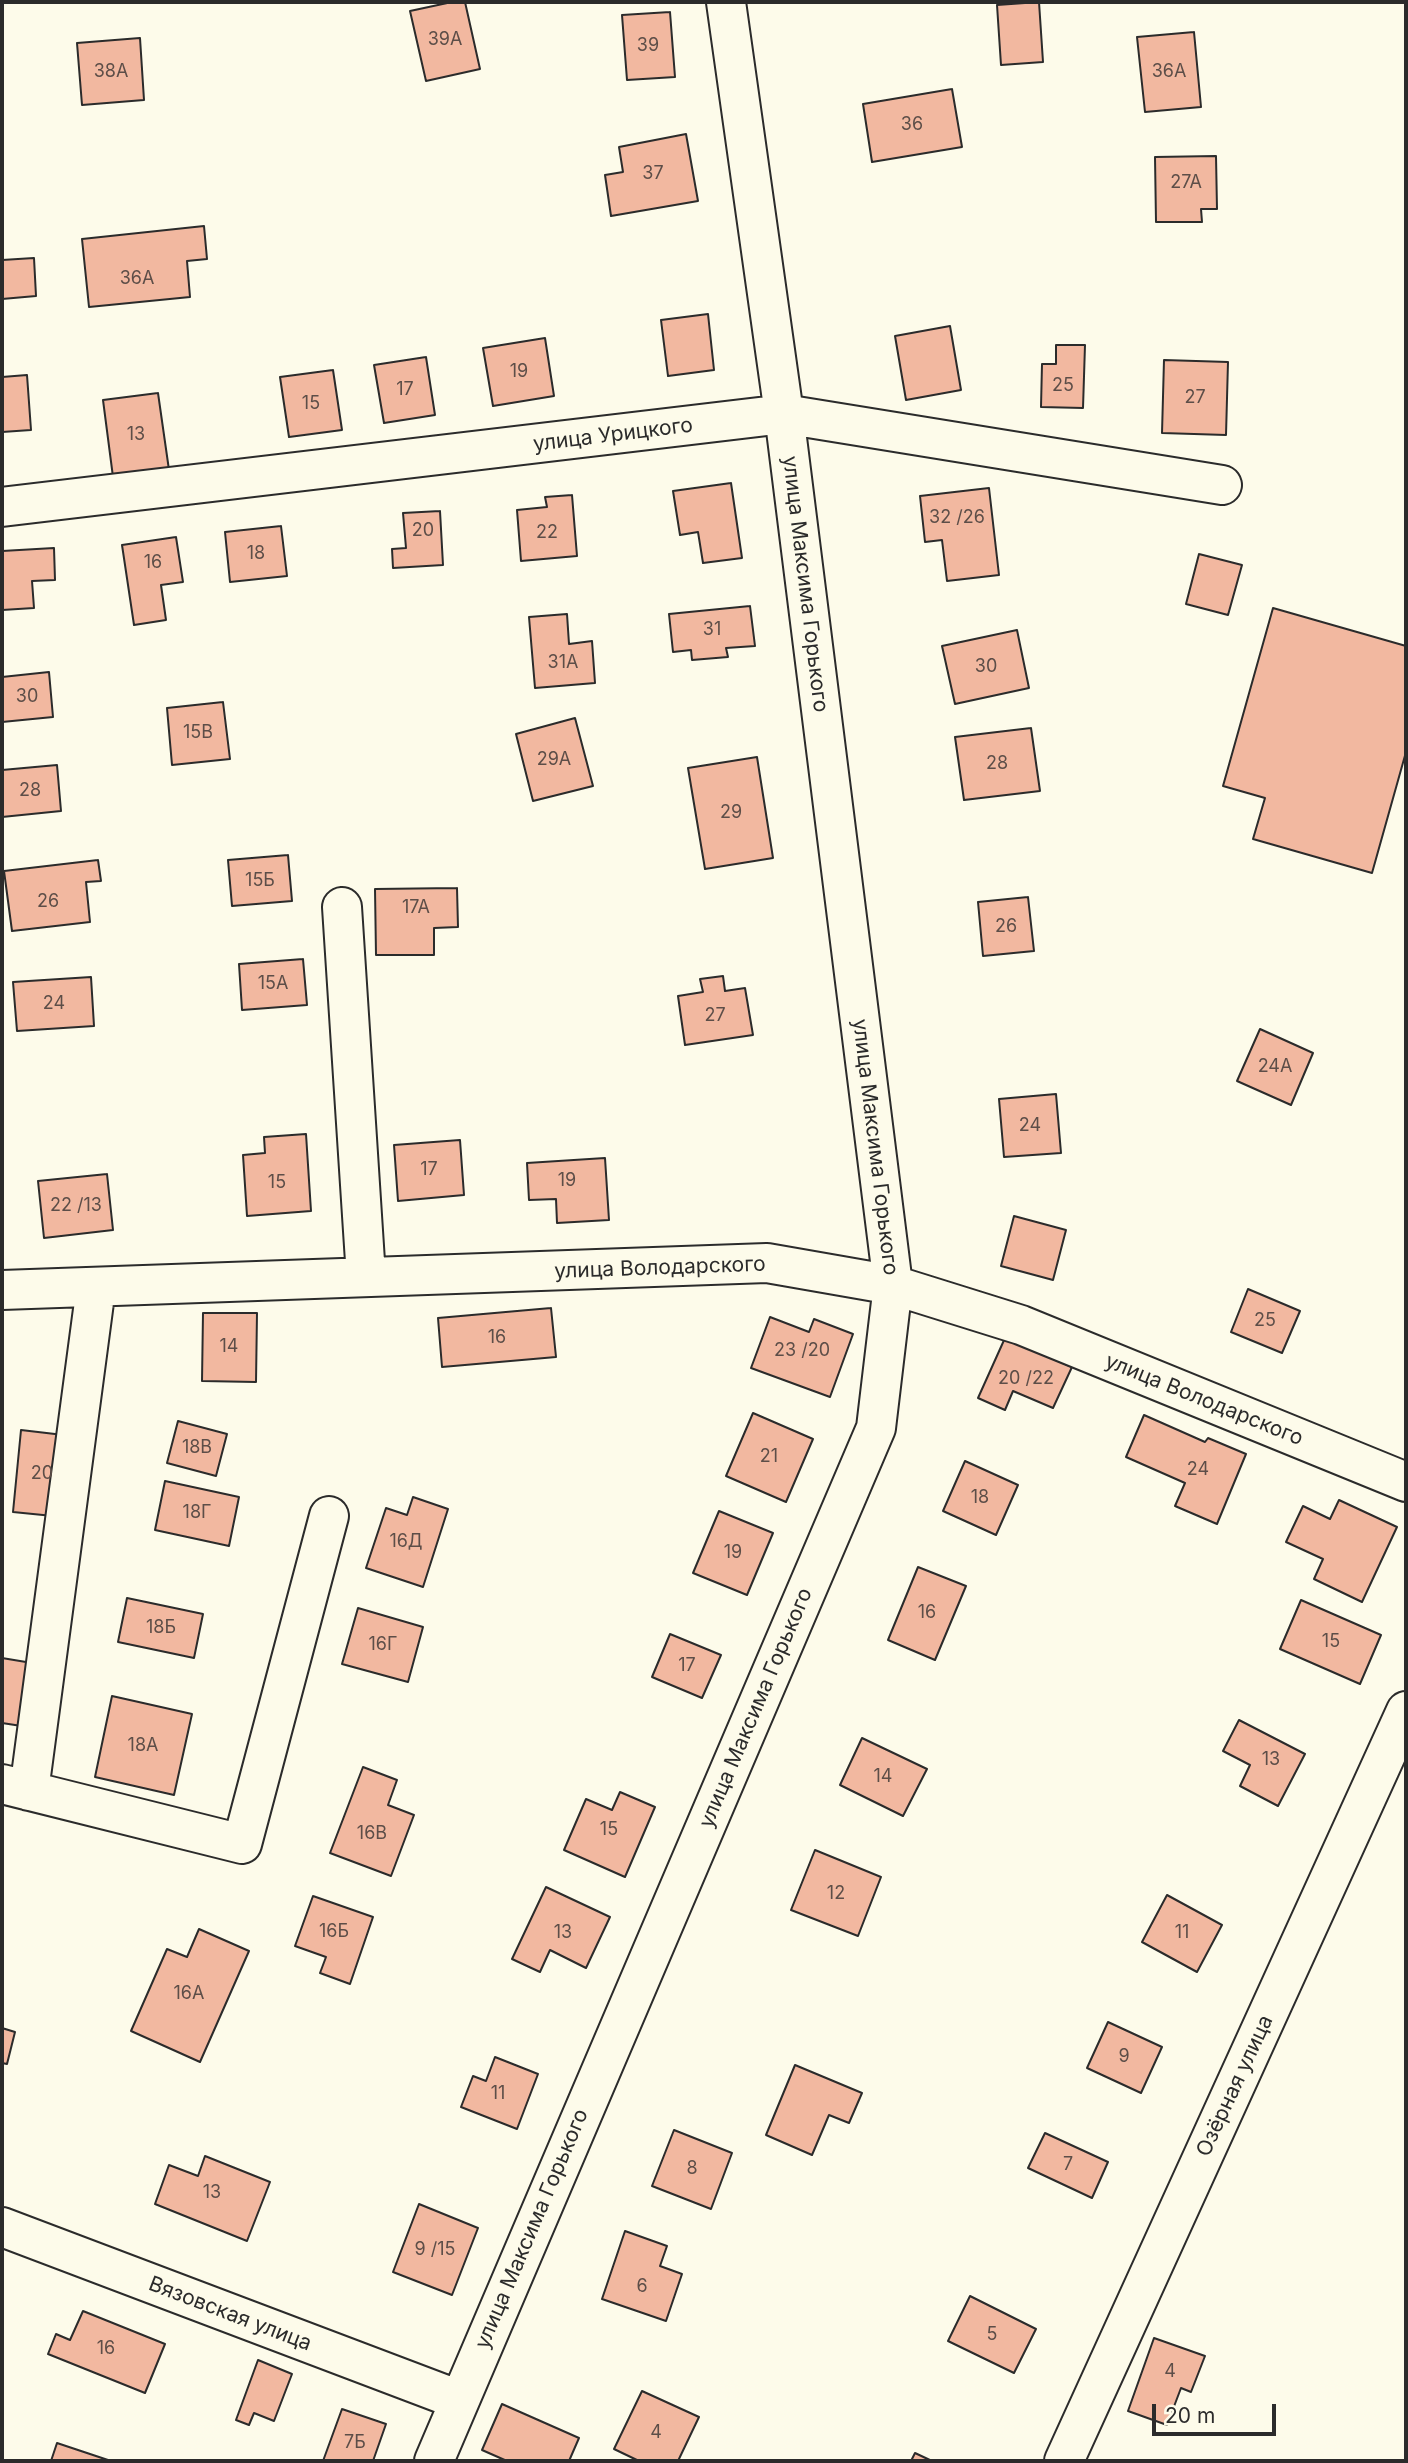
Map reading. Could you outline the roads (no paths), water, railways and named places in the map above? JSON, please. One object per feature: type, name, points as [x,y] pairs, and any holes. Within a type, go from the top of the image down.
[{"type":"street","name":"улица Максима Горького","points":[[434,2461],[876,1428],[893,1285],[784,414],[726,2]]},
{"type":"street","name":"улица Урицкого","points":[[2,507],[784,414],[1222,485]]},
{"type":"street","points":[[342,907],[366,1277]]},
{"type":"street","name":"улица Володарского","points":[[2,1290],[767,1263],[893,1285],[1021,1325],[1406,1482]]},
{"type":"street","points":[[96,1287],[15,1787],[242,1844],[329,1516]]},
{"type":"street","name":"Озёрная улица","points":[[1063,2461],[1406,1711]]},
{"type":"street","name":"Вязовская улица","points":[[2,2227],[459,2400]]}]
